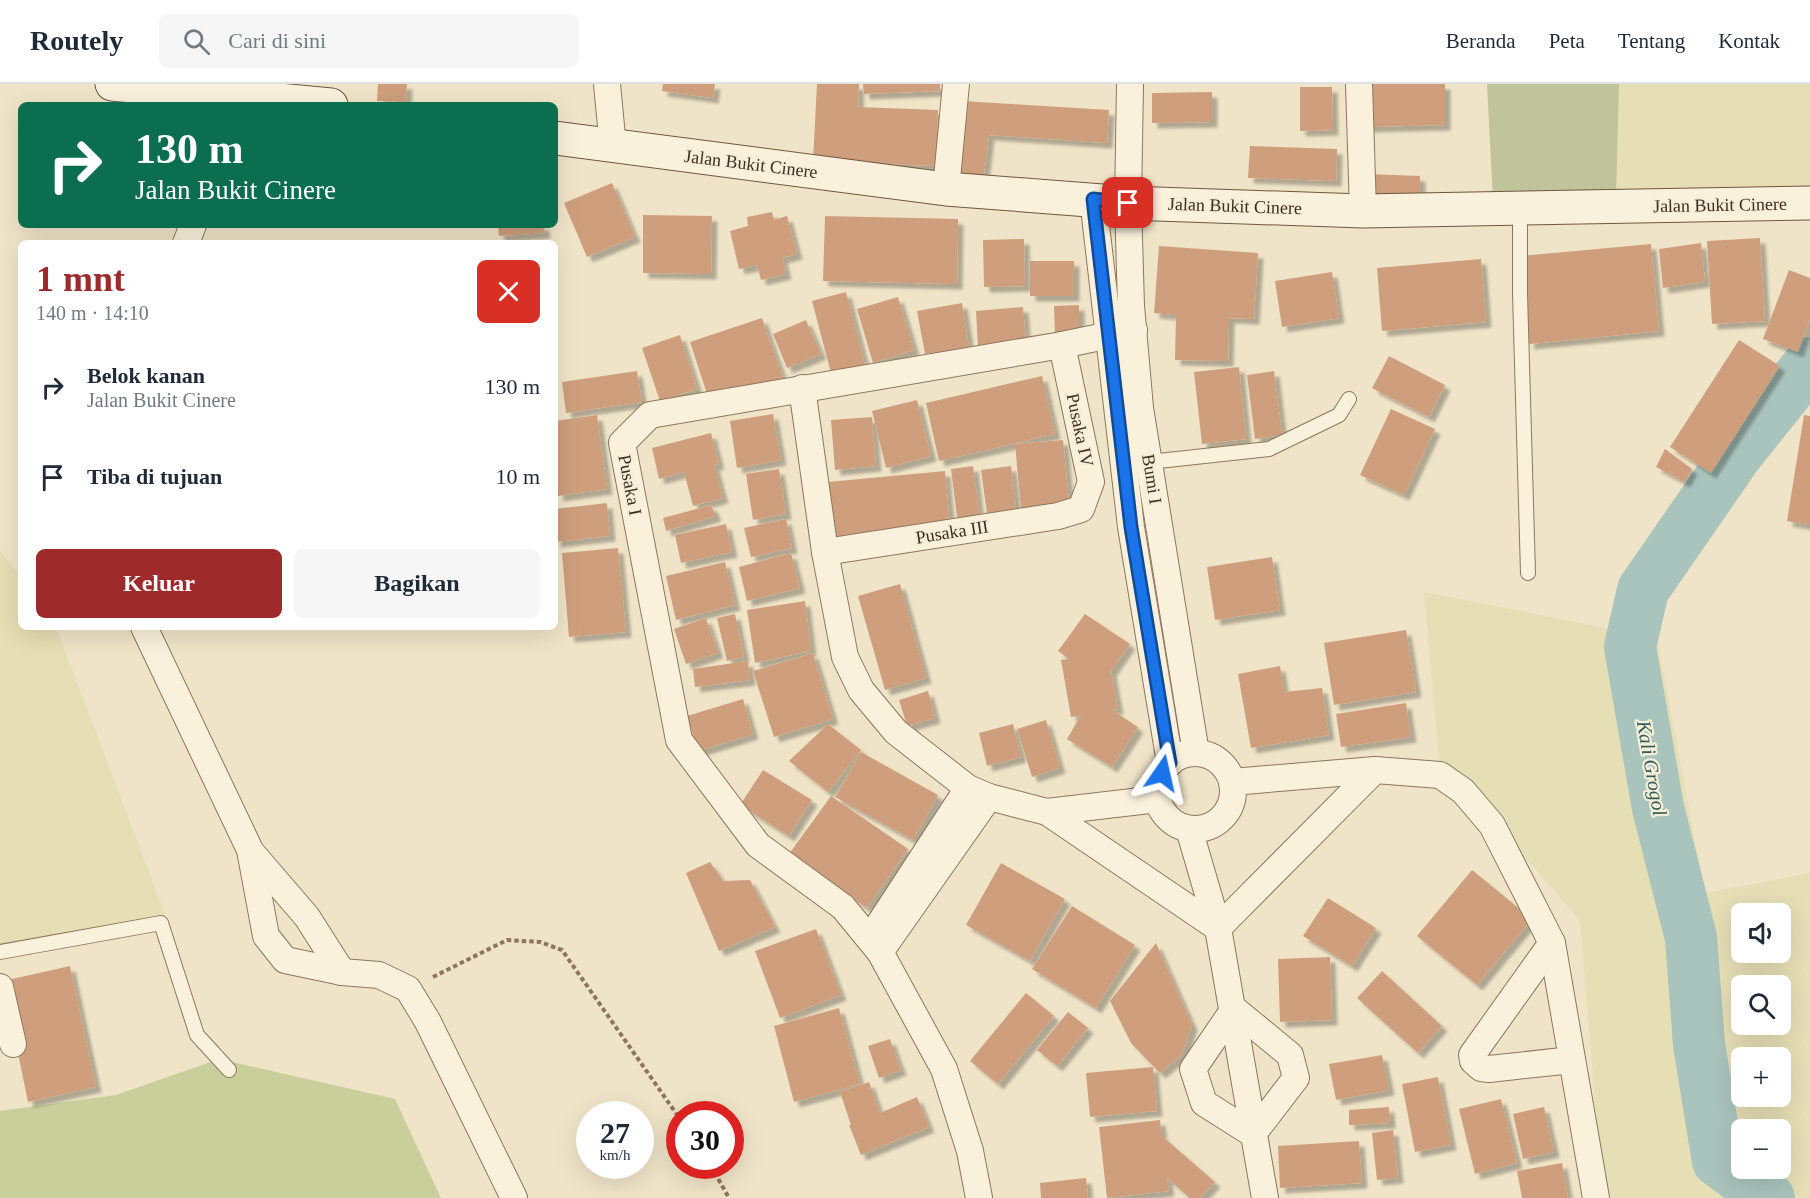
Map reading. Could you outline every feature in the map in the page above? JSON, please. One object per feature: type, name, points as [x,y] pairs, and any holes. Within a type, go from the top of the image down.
[{"type":"main road","points":[[112,84],[205,99],[278,102]]},
{"type":"main road","name":"Jalan Bukit Cinere","points":[[558,138],[946,189],[1128,203],[1363,211],[1810,203]]},
{"type":"street","points":[[327,102],[329,84]]},
{"type":"street","points":[[607,84],[613,147]]},
{"type":"street","points":[[946,189],[956,84]]},
{"type":"street","name":"Bumi I","points":[[1130,84],[1128,203],[1140,408],[1196,753]]},
{"type":"street","points":[[1359,84],[1363,211]]},
{"type":"street","name":"Bumi I","points":[[1093,199],[1131,527],[1170,763]]},
{"type":"street","name":"Pusaka I","points":[[874,946],[843,907],[758,845],[679,740],[622,442],[650,415],[1062,345],[1134,330]]},
{"type":"street","name":"Pusaka IV","points":[[1062,345],[1090,482],[1078,512]]},
{"type":"street","points":[[802,388],[825,552],[845,657],[861,690],[896,732],[978,792],[1047,812],[1067,812],[1158,799]]},
{"type":"street","name":"Pusaka III","points":[[825,552],[1078,512]]},
{"type":"street","points":[[145,630],[250,850],[266,936],[285,960],[342,972],[379,975],[408,989],[428,1022],[514,1198]]},
{"type":"street","points":[[1196,753],[1208,755],[1228,770],[1233,797],[1228,811],[1218,822],[1204,828],[1189,829],[1169,818],[1158,799],[1160,780],[1170,763],[1182,756],[1196,753]]},
{"type":"street","points":[[1232,782],[1375,770],[1440,775],[1463,791],[1492,825],[1552,943],[1596,1198]]},
{"type":"street","points":[[1218,928],[1375,770]]},
{"type":"street","points":[[978,792],[874,946],[944,1069],[970,1151],[980,1198]]},
{"type":"street","points":[[1047,812],[1218,928]]},
{"type":"street","points":[[1189,829],[1218,928],[1234,1009],[1265,1198]]},
{"type":"street","points":[[250,850],[307,917],[342,972]]},
{"type":"street","points":[[1552,943],[1472,1055],[1473,1061],[1481,1068],[1489,1069],[1572,1060]]},
{"type":"street","points":[[0,987],[13,1044]]},
{"type":"street","points":[[1234,1009],[1290,1055],[1296,1078],[1253,1134]]},
{"type":"street","points":[[1234,1009],[1193,1069],[1204,1104],[1253,1134]]},
{"type":"lane","points":[[1520,208],[1520,294],[1528,573]]},
{"type":"lane","points":[[1149,462],[1269,449],[1339,415],[1349,399]]},
{"type":"lane","points":[[0,952],[161,923],[198,1035],[229,1070]]},
{"type":"path","points":[[408,989],[507,940],[540,942],[562,950],[667,1101]]},
{"type":"path","points":[[718,1179],[729,1198]]},
{"type":"shaded area","points":[[1619,84],[1810,84],[1810,209],[1616,199]]},
{"type":"shaded area","points":[[0,550],[18,573],[18,630],[57,630],[168,922],[0,950]]},
{"type":"shaded area","points":[[1424,592],[1657,638],[1705,893],[1810,873],[1810,1198],[1603,1198],[1580,920],[1439,760]]},
{"type":"green space","points":[[1487,84],[1619,84],[1616,199],[1493,201]]},
{"type":"green space","points":[[219,1059],[395,1099],[441,1198],[0,1198],[0,1111],[116,1095]]},
{"type":"building","points":[[378,84],[407,84],[406,102],[377,101]]},
{"type":"building","points":[[663,84],[715,84],[713,98],[662,91]]},
{"type":"building","points":[[817,84],[859,84],[858,107],[938,110],[936,166],[813,161]]},
{"type":"building","points":[[863,84],[940,84],[940,91],[864,94]]},
{"type":"building","points":[[1364,84],[1445,84],[1445,125],[1365,127]]},
{"type":"building","points":[[1300,87],[1332,87],[1333,130],[1300,131]]},
{"type":"building","points":[[1212,92],[1212,122],[1152,123],[1152,93]]},
{"type":"building","points":[[963,101],[1109,110],[1107,143],[989,135],[983,182],[953,179]]},
{"type":"building","points":[[1250,146],[1337,149],[1336,181],[1248,178]]},
{"type":"building","points":[[1368,174],[1420,176],[1420,199],[1367,197]]},
{"type":"building","points":[[612,183],[635,237],[587,257],[564,203]]},
{"type":"building","points":[[772,212],[774,220],[787,216],[797,254],[782,258],[786,274],[761,280],[757,265],[739,269],[730,231],[748,226],[747,217]]},
{"type":"building","points":[[643,215],[712,216],[711,274],[643,273]]},
{"type":"building","points":[[825,216],[958,219],[957,284],[823,281]]},
{"type":"building","points":[[498,228],[544,228],[545,233],[499,236]]},
{"type":"building","points":[[1760,238],[1765,321],[1712,324],[1707,241]]},
{"type":"building","points":[[1024,239],[1025,286],[984,287],[983,240]]},
{"type":"building","points":[[1701,243],[1705,282],[1663,288],[1659,249]]},
{"type":"building","points":[[1651,244],[1659,331],[1529,344],[1521,256]]},
{"type":"building","points":[[1159,246],[1258,253],[1254,319],[1229,318],[1228,361],[1175,360],[1176,315],[1154,313]]},
{"type":"building","points":[[1481,259],[1486,322],[1382,331],[1377,268]]},
{"type":"building","points":[[1030,261],[1074,261],[1074,296],[1030,296]]},
{"type":"building","points":[[1789,270],[1810,278],[1810,319],[1798,352],[1763,339]]},
{"type":"building","points":[[1332,272],[1339,318],[1282,327],[1275,281]]},
{"type":"building","points":[[846,292],[865,365],[831,373],[812,301]]},
{"type":"building","points":[[898,297],[914,350],[873,363],[857,309]]},
{"type":"building","points":[[962,303],[969,347],[925,354],[917,311]]},
{"type":"building","points":[[1079,305],[1079,334],[1055,335],[1054,306]]},
{"type":"building","points":[[1023,307],[1026,344],[978,347],[976,311]]},
{"type":"building","points":[[762,318],[783,378],[710,403],[690,342]]},
{"type":"building","points":[[806,320],[821,354],[787,368],[773,334]]},
{"type":"building","points":[[680,335],[697,389],[660,401],[642,348]]},
{"type":"building","points":[[1739,340],[1780,366],[1711,473],[1670,447]]},
{"type":"building","points":[[1389,356],[1445,385],[1429,417],[1372,388]]},
{"type":"building","points":[[1239,367],[1246,439],[1202,444],[1194,372]]},
{"type":"building","points":[[637,371],[642,402],[566,413],[562,382]]},
{"type":"building","points":[[1274,371],[1282,435],[1255,439],[1247,375]]},
{"type":"building","points":[[1042,376],[1055,434],[939,461],[926,403]]},
{"type":"building","points":[[917,400],[931,456],[886,468],[872,411]]},
{"type":"building","points":[[1391,409],[1435,429],[1404,495],[1360,475]]},
{"type":"building","points":[[773,414],[781,460],[737,468],[730,421]]},
{"type":"building","points":[[597,415],[607,489],[558,496],[558,421]]},
{"type":"building","points":[[1804,415],[1810,416],[1810,525],[1787,521]]},
{"type":"building","points":[[872,417],[876,466],[835,470],[831,420]]},
{"type":"building","points":[[711,433],[719,464],[714,465],[723,498],[693,506],[684,472],[659,479],[652,448]]},
{"type":"building","points":[[1063,440],[1069,504],[1021,509],[1015,444]]},
{"type":"building","points":[[1665,449],[1692,469],[1685,482],[1656,467]]},
{"type":"building","points":[[973,466],[980,521],[958,524],[951,469]]},
{"type":"building","points":[[1011,466],[1017,517],[988,521],[981,470]]},
{"type":"building","points":[[779,469],[786,514],[753,520],[746,474]]},
{"type":"building","points":[[945,471],[950,526],[833,537],[828,482]]},
{"type":"building","points":[[607,503],[610,536],[558,542],[558,509]]},
{"type":"building","points":[[711,505],[716,516],[666,531],[663,518]]},
{"type":"building","points":[[786,519],[792,548],[751,557],[744,528]]},
{"type":"building","points":[[726,524],[732,552],[681,563],[675,535]]},
{"type":"building","points":[[618,548],[626,632],[569,637],[562,553]]},
{"type":"building","points":[[791,553],[800,588],[747,601],[739,567]]},
{"type":"building","points":[[1272,557],[1280,610],[1215,620],[1207,567]]},
{"type":"building","points":[[725,562],[735,605],[676,620],[666,576]]},
{"type":"building","points":[[900,584],[926,678],[885,690],[858,596]]},
{"type":"building","points":[[805,601],[811,651],[755,663],[747,610]]},
{"type":"building","points":[[735,614],[744,657],[727,661],[717,618]]},
{"type":"building","points":[[1085,614],[1130,644],[1111,671],[1118,709],[1112,710],[1138,727],[1112,767],[1067,739],[1081,715],[1071,717],[1061,660],[1069,659],[1058,651]]},
{"type":"building","points":[[706,618],[718,653],[686,664],[674,629]]},
{"type":"building","points":[[1406,630],[1416,692],[1334,705],[1324,643]]},
{"type":"building","points":[[813,653],[833,719],[774,737],[753,671]]},
{"type":"building","points":[[748,661],[750,680],[695,687],[693,669]]},
{"type":"building","points":[[1280,666],[1284,692],[1322,688],[1329,735],[1251,748],[1238,674]]},
{"type":"building","points":[[928,691],[935,718],[907,726],[899,700]]},
{"type":"building","points":[[743,699],[753,734],[698,751],[687,716]]},
{"type":"building","points":[[1406,703],[1411,737],[1341,747],[1336,714]]},
{"type":"building","points":[[1046,720],[1060,768],[1032,777],[1017,729]]},
{"type":"building","points":[[828,724],[861,750],[828,792],[789,761]]},
{"type":"building","points":[[1013,724],[1021,757],[987,766],[979,733]]},
{"type":"building","points":[[861,752],[938,795],[913,840],[835,797]]},
{"type":"building","points":[[763,770],[812,800],[789,836],[740,805]]},
{"type":"building","points":[[831,796],[908,849],[867,908],[789,854]]},
{"type":"building","points":[[710,862],[723,881],[750,880],[775,927],[719,951],[686,873]]},
{"type":"building","points":[[1001,863],[1065,899],[1030,961],[966,925]]},
{"type":"building","points":[[1472,870],[1532,919],[1477,985],[1417,936]]},
{"type":"building","points":[[1328,898],[1376,928],[1352,966],[1303,936]]},
{"type":"building","points":[[1072,906],[1135,945],[1096,1008],[1032,969]]},
{"type":"building","points":[[816,929],[841,995],[780,1018],[755,951]]},
{"type":"building","points":[[1156,943],[1192,1025],[1182,1055],[1160,1073],[1131,1043],[1110,1001]]},
{"type":"building","points":[[1330,957],[1332,1020],[1280,1022],[1278,959]]},
{"type":"building","points":[[70,966],[96,1087],[28,1102],[3,981]]},
{"type":"building","points":[[1382,971],[1442,1026],[1418,1053],[1357,998]]},
{"type":"building","points":[[1026,993],[1054,1016],[998,1084],[970,1061]]},
{"type":"building","points":[[839,1008],[860,1084],[794,1102],[774,1026]]},
{"type":"building","points":[[1068,1012],[1088,1028],[1057,1066],[1037,1050]]},
{"type":"building","points":[[890,1039],[901,1070],[879,1078],[868,1046]]},
{"type":"building","points":[[1382,1055],[1389,1090],[1336,1100],[1329,1064]]},
{"type":"building","points":[[1153,1067],[1157,1111],[1090,1117],[1086,1073]]},
{"type":"building","points":[[1438,1077],[1451,1145],[1415,1152],[1402,1084]]},
{"type":"building","points":[[869,1082],[880,1113],[917,1097],[929,1127],[861,1155],[849,1125],[851,1125],[840,1092]]},
{"type":"building","points":[[1501,1099],[1517,1163],[1475,1174],[1459,1109]]},
{"type":"building","points":[[1389,1107],[1390,1123],[1349,1125],[1349,1110]]},
{"type":"building","points":[[1544,1107],[1554,1152],[1523,1159],[1513,1114]]},
{"type":"building","points":[[1160,1120],[1162,1136],[1215,1182],[1200,1198],[1190,1198],[1167,1178],[1169,1191],[1107,1198],[1099,1127]]},
{"type":"building","points":[[1393,1130],[1398,1178],[1377,1180],[1372,1133]]},
{"type":"building","points":[[1359,1141],[1362,1183],[1280,1188],[1278,1146]]},
{"type":"building","points":[[1562,1163],[1568,1198],[1522,1198],[1517,1171]]},
{"type":"building","points":[[1086,1178],[1088,1198],[1041,1198],[1040,1183]]},
{"type":"waterway","name":"Kali Grogol","points":[[1769,1198],[1718,1161],[1699,1044],[1691,938],[1658,808],[1630,647],[1643,590],[1737,454],[1810,363]]},
{"type":"route","points":[[1128,203],[1093,199],[1131,527],[1170,763],[1162,773]]}]
